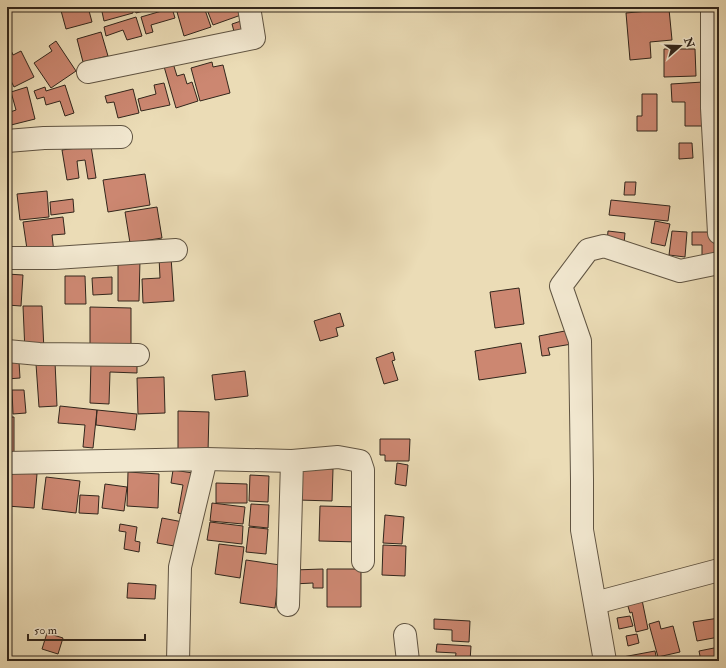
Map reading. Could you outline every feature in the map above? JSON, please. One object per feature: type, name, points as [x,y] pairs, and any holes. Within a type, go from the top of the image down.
[{"type":"street","points":[[88,72],[254,38],[249,7]]},
{"type":"street","points":[[712,7],[712,108],[719,233]]},
{"type":"street","points":[[7,141],[44,138],[121,137]]},
{"type":"street","points":[[604,661],[582,530],[580,341],[561,286],[588,250],[604,246],[680,271],[719,263]]},
{"type":"street","points":[[7,258],[54,258],[176,250]]},
{"type":"street","points":[[7,351],[39,354],[138,355]]},
{"type":"street","points":[[7,463],[206,459],[292,461],[338,458],[360,461],[363,470],[363,561]]},
{"type":"street","points":[[178,661],[180,567],[206,459]]},
{"type":"street","points":[[288,605],[292,461]]},
{"type":"street","points":[[595,603],[719,570]]},
{"type":"street","points":[[405,635],[408,661]]},
{"type":"building","points":[[60,7],[88,7],[92,22],[66,29]]},
{"type":"building","points":[[101,7],[132,7],[133,13],[104,21]]},
{"type":"building","points":[[134,7],[158,7],[136,13]]},
{"type":"building","points":[[193,7],[204,7],[211,27],[184,36],[177,12]]},
{"type":"building","points":[[206,7],[238,7],[241,15],[213,25]]},
{"type":"building","points":[[172,8],[175,18],[151,25],[153,32],[146,34],[141,17]]},
{"type":"building","points":[[669,9],[672,40],[650,42],[651,58],[630,60],[626,13]]},
{"type":"building","points":[[136,17],[142,36],[127,40],[123,30],[106,36],[104,27]]},
{"type":"building","points":[[244,20],[248,36],[236,39],[232,24]]},
{"type":"building","points":[[101,32],[108,56],[83,62],[77,39]]},
{"type":"building","points":[[56,41],[76,71],[51,88],[34,63],[52,51],[49,46]]},
{"type":"building","points":[[10,48],[13,55],[21,51],[34,77],[14,87],[8,75],[7,76],[7,49]]},
{"type":"building","points":[[664,49],[695,49],[696,76],[664,77]]},
{"type":"building","points":[[172,60],[177,76],[184,74],[187,84],[192,82],[198,101],[176,108],[163,63]]},
{"type":"building","points":[[212,62],[213,67],[223,65],[230,93],[200,101],[191,68]]},
{"type":"building","points":[[703,82],[704,126],[685,126],[685,102],[672,102],[671,84]]},
{"type":"building","points":[[164,83],[170,105],[141,111],[138,99],[156,94],[154,85]]},
{"type":"building","points":[[65,85],[74,113],[65,116],[60,101],[46,105],[44,97],[37,99],[34,91],[45,87],[46,91]]},
{"type":"building","points":[[27,87],[35,119],[7,126],[7,113],[16,110],[11,92]]},
{"type":"building","points":[[133,89],[139,113],[118,118],[114,102],[107,103],[105,96]]},
{"type":"building","points":[[642,94],[657,94],[657,131],[637,131],[637,116],[642,116]]},
{"type":"building","points":[[679,143],[692,143],[693,158],[679,159]]},
{"type":"building","points":[[91,146],[96,178],[88,179],[85,160],[77,161],[79,178],[67,180],[62,150]]},
{"type":"building","points":[[145,174],[150,205],[108,212],[103,180]]},
{"type":"building","points":[[625,182],[636,182],[635,195],[624,195]]},
{"type":"building","points":[[47,191],[49,217],[20,220],[17,194]]},
{"type":"building","points":[[73,199],[74,212],[51,215],[50,202]]},
{"type":"building","points":[[611,200],[670,206],[668,221],[609,215]]},
{"type":"building","points":[[157,207],[162,238],[130,243],[125,212]]},
{"type":"building","points":[[63,217],[65,234],[52,235],[54,253],[28,256],[23,222]]},
{"type":"building","points":[[655,221],[670,224],[665,246],[651,243]]},
{"type":"building","points":[[608,231],[625,233],[624,244],[607,242]]},
{"type":"building","points":[[672,231],[687,232],[685,257],[669,255]]},
{"type":"building","points":[[692,232],[716,232],[715,257],[702,257],[702,245],[692,245]]},
{"type":"building","points":[[159,257],[171,257],[174,301],[143,303],[142,279],[160,278]]},
{"type":"building","points":[[118,260],[140,260],[139,301],[118,301]]},
{"type":"building","points":[[7,274],[23,275],[21,306],[7,305]]},
{"type":"building","points":[[65,276],[85,276],[86,304],[65,304]]},
{"type":"building","points":[[112,277],[112,294],[93,295],[92,278]]},
{"type":"building","points":[[519,288],[524,324],[495,328],[490,292]]},
{"type":"building","points":[[23,306],[42,306],[44,351],[25,352]]},
{"type":"building","points":[[90,307],[131,308],[131,347],[90,346]]},
{"type":"building","points":[[340,313],[344,326],[336,328],[338,336],[320,341],[314,321]]},
{"type":"building","points":[[570,330],[572,344],[548,348],[550,355],[542,356],[539,336]]},
{"type":"building","points":[[521,343],[526,373],[479,380],[475,351]]},
{"type":"building","points":[[393,352],[395,360],[392,361],[398,380],[384,384],[376,358]]},
{"type":"building","points":[[91,360],[137,362],[137,373],[110,372],[109,404],[90,403]]},
{"type":"building","points":[[19,362],[20,378],[7,379],[7,363]]},
{"type":"building","points":[[55,362],[57,406],[39,407],[36,364]]},
{"type":"building","points":[[245,371],[248,396],[215,400],[212,375]]},
{"type":"building","points":[[164,377],[165,413],[138,414],[137,378]]},
{"type":"building","points":[[12,390],[24,390],[26,413],[13,414]]},
{"type":"building","points":[[60,406],[97,410],[93,448],[83,447],[85,425],[58,423]]},
{"type":"building","points":[[97,410],[137,414],[135,430],[96,425]]},
{"type":"building","points":[[178,411],[209,412],[208,452],[178,452]]},
{"type":"building","points":[[7,417],[14,417],[14,459],[7,459]]},
{"type":"building","points":[[380,439],[410,439],[409,461],[385,461],[385,455],[380,455]]},
{"type":"building","points":[[397,463],[408,465],[406,486],[395,484]]},
{"type":"building","points":[[299,468],[333,469],[332,501],[298,500]]},
{"type":"building","points":[[173,470],[193,473],[186,515],[178,513],[183,485],[171,483]]},
{"type":"building","points":[[7,471],[37,474],[34,508],[7,506]]},
{"type":"building","points":[[128,472],[159,474],[158,508],[127,506]]},
{"type":"building","points":[[250,475],[269,476],[268,502],[249,501]]},
{"type":"building","points":[[46,477],[80,481],[76,513],[42,509]]},
{"type":"building","points":[[216,483],[247,484],[247,503],[216,503]]},
{"type":"building","points":[[105,484],[127,487],[124,511],[102,508]]},
{"type":"building","points":[[80,495],[99,496],[98,514],[79,513]]},
{"type":"building","points":[[212,503],[245,507],[243,524],[210,521]]},
{"type":"building","points":[[251,504],[269,505],[268,528],[249,526]]},
{"type":"building","points":[[320,506],[361,507],[359,542],[319,541]]},
{"type":"building","points":[[385,515],[404,517],[402,544],[383,543]]},
{"type":"building","points":[[162,518],[183,522],[180,547],[157,543]]},
{"type":"building","points":[[210,522],[243,526],[242,544],[207,540]]},
{"type":"building","points":[[120,524],[137,527],[135,541],[140,542],[139,552],[124,549],[126,532],[119,531]]},
{"type":"building","points":[[249,527],[268,529],[266,554],[246,552]]},
{"type":"building","points":[[219,544],[244,547],[240,578],[215,574]]},
{"type":"building","points":[[383,545],[406,546],[405,576],[382,575]]},
{"type":"building","points":[[246,560],[280,565],[275,608],[240,603]]},
{"type":"building","points":[[323,569],[323,588],[313,588],[313,583],[293,584],[293,570]]},
{"type":"building","points":[[327,569],[361,569],[361,607],[327,607]]},
{"type":"building","points":[[128,583],[156,585],[155,599],[127,598]]},
{"type":"building","points":[[642,600],[648,629],[636,632],[632,612],[630,613],[627,603]]},
{"type":"building","points":[[630,616],[633,626],[619,629],[617,618]]},
{"type":"building","points":[[719,618],[719,637],[697,641],[693,622]]},
{"type":"building","points":[[434,619],[470,621],[469,642],[452,641],[452,630],[434,629]]},
{"type":"building","points":[[659,621],[661,629],[673,626],[680,652],[658,657],[649,624]]},
{"type":"building","points":[[47,633],[63,638],[58,654],[42,649]]},
{"type":"building","points":[[637,634],[639,643],[628,646],[626,636]]},
{"type":"building","points":[[437,644],[471,646],[470,661],[455,661],[456,653],[436,652]]},
{"type":"building","points":[[719,647],[719,659],[701,661],[699,651]]},
{"type":"building","points":[[655,651],[657,661],[612,661],[612,659]]}]
